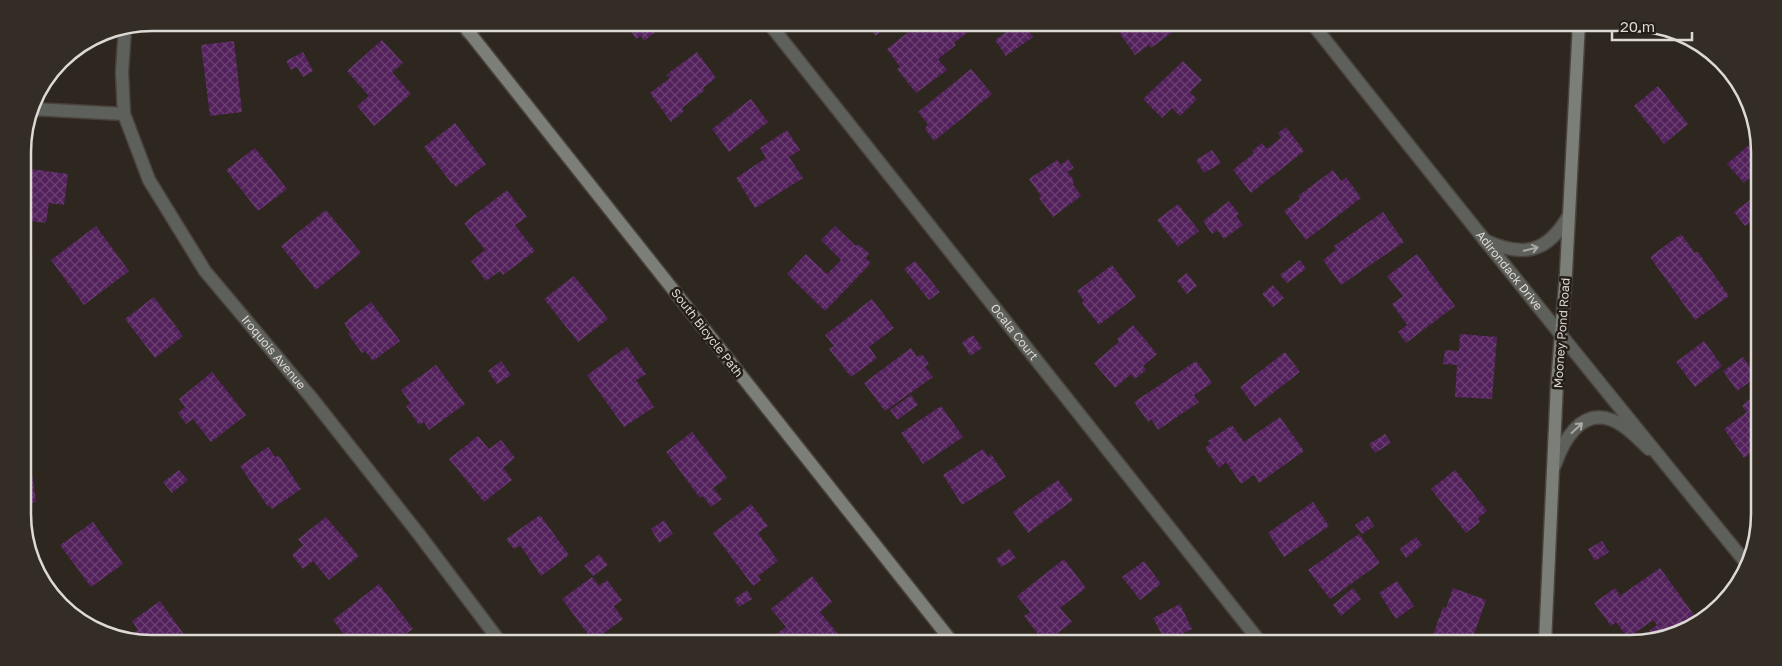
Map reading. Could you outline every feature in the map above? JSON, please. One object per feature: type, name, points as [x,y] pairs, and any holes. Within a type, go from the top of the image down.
[{"type":"street","name":"Adirondack Drive","points":[[1318,31],[1484,240],[1742,558]]},
{"type":"street","name":"Mooney Pond Road","points":[[1545,634],[1579,31]]},
{"type":"street","name":"South Bicycle Path","points":[[469,32],[946,634]]},
{"type":"street","name":"Ocala Court","points":[[776,32],[1254,634]]},
{"type":"street","name":"Iroquois Avenue","points":[[125,35],[122,72],[124,114],[149,180],[205,271],[310,396],[418,533],[494,635]]},
{"type":"street","points":[[39,109],[124,114]]},
{"type":"street","points":[[1484,240],[1511,250],[1525,251],[1533,249],[1554,238],[1569,215]]},
{"type":"street","points":[[1553,470],[1568,436],[1587,419],[1599,417],[1612,420],[1625,428],[1664,462]]},
{"type":"building","points":[[909,31],[968,31],[954,43],[956,45],[938,59],[947,70],[916,93],[897,69],[900,67],[887,49]]},
{"type":"building","points":[[1007,31],[1029,31],[1033,37],[1006,56],[995,40]]},
{"type":"building","points":[[1118,31],[1173,31],[1151,48],[1149,45],[1135,55]]},
{"type":"building","points":[[631,32],[656,32],[644,41],[641,36],[636,39]]},
{"type":"building","points":[[872,32],[881,32],[876,36]]},
{"type":"building","points":[[382,40],[403,63],[392,72],[411,94],[374,126],[357,106],[369,96],[347,71]]},
{"type":"building","points":[[234,41],[242,112],[210,116],[201,45]]},
{"type":"building","points":[[303,52],[313,71],[303,77],[297,67],[291,70],[286,61]]},
{"type":"building","points":[[697,52],[716,78],[703,88],[705,90],[682,108],[684,111],[671,122],[650,93],[670,78],[666,75]]},
{"type":"building","points":[[1183,61],[1202,80],[1190,92],[1197,99],[1180,116],[1172,108],[1162,118],[1143,99]]},
{"type":"building","points":[[971,69],[992,94],[934,141],[925,129],[928,124],[918,112]]},
{"type":"building","points":[[1658,86],[1688,124],[1664,144],[1634,106]]},
{"type":"building","points":[[751,99],[768,122],[729,152],[712,129]]},
{"type":"building","points":[[455,123],[486,164],[456,187],[424,147]]},
{"type":"building","points":[[1286,127],[1304,151],[1251,193],[1233,170],[1254,153],[1252,151],[1262,143],[1267,149],[1281,138],[1278,133]]},
{"type":"building","points":[[787,130],[800,150],[789,157],[803,178],[755,208],[736,178],[766,158],[760,148]]},
{"type":"building","points":[[1750,144],[1751,176],[1744,183],[1727,164]]},
{"type":"building","points":[[255,148],[287,189],[258,211],[226,170]]},
{"type":"building","points":[[1212,150],[1221,163],[1204,173],[1196,160]]},
{"type":"building","points":[[1068,159],[1074,168],[1067,172],[1074,180],[1073,184],[1081,196],[1053,217],[1039,198],[1041,196],[1029,179],[1057,160],[1061,165]]},
{"type":"building","points":[[32,169],[68,174],[64,205],[49,203],[46,223],[32,221]]},
{"type":"building","points":[[1333,170],[1341,181],[1346,177],[1361,198],[1306,240],[1284,211],[1300,199],[1298,196]]},
{"type":"building","points":[[507,190],[527,217],[515,225],[535,251],[503,275],[500,271],[486,281],[471,261],[485,250],[464,223]]},
{"type":"building","points":[[1751,199],[1751,221],[1745,226],[1734,212]]},
{"type":"building","points":[[1229,201],[1239,214],[1236,216],[1243,225],[1224,239],[1217,230],[1212,234],[1203,221]]},
{"type":"building","points":[[1178,204],[1199,231],[1178,247],[1157,220]]},
{"type":"building","points":[[326,210],[361,253],[316,290],[281,246]]},
{"type":"building","points":[[1383,212],[1404,242],[1341,285],[1323,260],[1336,250],[1334,246]]},
{"type":"building","points":[[96,226],[129,271],[84,305],[51,260]]},
{"type":"building","points":[[835,226],[856,246],[858,244],[870,254],[865,258],[871,263],[825,311],[787,274],[806,254],[827,274],[841,260],[821,240]]},
{"type":"building","points":[[1681,234],[1695,253],[1698,252],[1729,296],[1695,320],[1650,257]]},
{"type":"building","points":[[1417,254],[1455,306],[1406,343],[1398,332],[1407,325],[1392,304],[1403,296],[1387,276]]},
{"type":"building","points":[[1300,260],[1306,269],[1287,283],[1280,275]]},
{"type":"building","points":[[915,261],[940,292],[929,300],[904,269]]},
{"type":"building","points":[[1112,265],[1136,297],[1099,325],[1082,303],[1084,301],[1077,291]]},
{"type":"building","points":[[1187,273],[1197,286],[1187,294],[1177,281]]},
{"type":"building","points":[[574,276],[608,319],[578,342],[544,299]]},
{"type":"building","points":[[1273,285],[1284,298],[1273,307],[1262,294]]},
{"type":"building","points":[[154,297],[183,336],[155,358],[125,319]]},
{"type":"building","points":[[872,299],[894,328],[869,347],[877,358],[851,377],[829,349],[834,346],[825,335]]},
{"type":"building","points":[[371,302],[400,341],[373,361],[365,351],[362,353],[348,334],[350,332],[344,323]]},
{"type":"building","points":[[1133,325],[1157,354],[1143,366],[1146,370],[1135,379],[1131,374],[1115,388],[1094,363],[1119,342],[1117,339]]},
{"type":"building","points":[[1460,334],[1497,337],[1492,399],[1455,397],[1457,365],[1443,364],[1445,350],[1459,351]]},
{"type":"building","points":[[973,335],[982,348],[970,356],[962,342]]},
{"type":"building","points":[[1704,341],[1722,366],[1695,387],[1676,362]]},
{"type":"building","points":[[627,347],[646,374],[636,380],[654,407],[624,427],[587,375]]},
{"type":"building","points":[[911,348],[917,357],[922,354],[929,364],[925,367],[933,377],[885,411],[864,383]]},
{"type":"building","points":[[1285,352],[1300,372],[1255,407],[1240,387]]},
{"type":"building","points":[[1743,357],[1751,368],[1751,381],[1737,391],[1723,371]]},
{"type":"building","points":[[501,361],[511,375],[497,384],[488,371]]},
{"type":"building","points":[[1196,361],[1212,383],[1194,395],[1199,402],[1158,430],[1151,419],[1148,422],[1134,402]]},
{"type":"building","points":[[436,365],[465,404],[429,430],[424,422],[419,425],[406,406],[410,403],[401,390]]},
{"type":"building","points":[[212,372],[246,415],[211,442],[193,419],[186,424],[178,413],[185,407],[179,399]]},
{"type":"building","points":[[911,395],[918,405],[897,420],[890,410]]},
{"type":"building","points":[[1751,400],[1751,452],[1744,458],[1724,429],[1747,412],[1742,406]]},
{"type":"building","points":[[941,406],[963,437],[923,464],[901,433]]},
{"type":"building","points":[[1280,417],[1304,451],[1259,483],[1254,475],[1241,484],[1226,462],[1219,468],[1205,448],[1210,444],[1208,441],[1232,425],[1244,442]]},
{"type":"building","points":[[692,432],[727,478],[713,488],[722,499],[711,507],[703,496],[700,498],[666,452]]},
{"type":"building","points":[[1385,434],[1391,443],[1375,453],[1369,444]]},
{"type":"building","points":[[478,436],[489,449],[501,440],[515,458],[503,468],[512,480],[484,502],[449,459]]},
{"type":"building","points":[[268,447],[275,457],[279,456],[301,489],[272,509],[269,505],[268,507],[240,466]]},
{"type":"building","points":[[983,449],[988,457],[991,454],[1006,477],[962,505],[943,475]]},
{"type":"building","points":[[31,468],[36,502],[31,503]]},
{"type":"building","points":[[179,470],[188,480],[172,493],[163,482]]},
{"type":"building","points":[[1455,470],[1487,511],[1478,518],[1480,522],[1466,533],[1431,489]]},
{"type":"building","points":[[1058,480],[1073,500],[1028,533],[1013,512]]},
{"type":"building","points":[[1313,502],[1329,526],[1284,557],[1268,533]]},
{"type":"building","points":[[751,504],[768,526],[758,533],[778,561],[758,576],[761,580],[753,586],[713,533]]},
{"type":"building","points":[[540,515],[569,555],[541,576],[520,545],[514,549],[506,539]]},
{"type":"building","points":[[1368,516],[1374,526],[1362,534],[1355,525]]},
{"type":"building","points":[[326,517],[359,556],[329,580],[313,561],[303,569],[292,555],[303,545],[298,539]]},
{"type":"building","points":[[664,520],[673,534],[659,543],[651,529]]},
{"type":"building","points":[[93,522],[123,564],[91,587],[60,545]]},
{"type":"building","points":[[1359,534],[1380,563],[1330,599],[1308,570]]},
{"type":"building","points":[[1416,537],[1422,545],[1406,558],[1400,549]]},
{"type":"building","points":[[1602,541],[1609,552],[1595,561],[1588,549]]},
{"type":"building","points":[[1009,549],[1016,558],[1001,567],[996,559]]},
{"type":"building","points":[[599,554],[608,565],[593,576],[584,566]]},
{"type":"building","points":[[1064,559],[1086,588],[1060,608],[1072,622],[1056,634],[1038,634],[1024,616],[1030,612],[1017,596]]},
{"type":"building","points":[[1144,561],[1161,584],[1140,600],[1122,577]]},
{"type":"building","points":[[1660,568],[1695,616],[1676,626],[1650,632],[1649,631],[1657,625],[1653,620],[1634,634],[1625,634],[1616,622],[1611,626],[1594,603],[1615,588],[1620,596]]},
{"type":"building","points":[[812,576],[832,602],[820,612],[838,634],[776,635],[786,627],[771,609]]},
{"type":"building","points":[[592,577],[599,586],[607,580],[622,600],[614,606],[623,619],[602,635],[588,635],[562,599]]},
{"type":"building","points":[[1397,581],[1414,606],[1396,619],[1379,593]]},
{"type":"building","points":[[379,584],[413,629],[405,635],[345,635],[333,620]]},
{"type":"building","points":[[1353,588],[1361,599],[1341,616],[1333,605]]},
{"type":"building","points":[[1453,588],[1486,600],[1474,634],[1433,634],[1443,607],[1446,608]]},
{"type":"building","points":[[747,590],[752,599],[739,607],[734,599]]},
{"type":"building","points":[[160,601],[184,635],[136,633],[138,630],[132,621]]},
{"type":"building","points":[[1180,604],[1192,629],[1181,634],[1162,634],[1153,618]]}]
